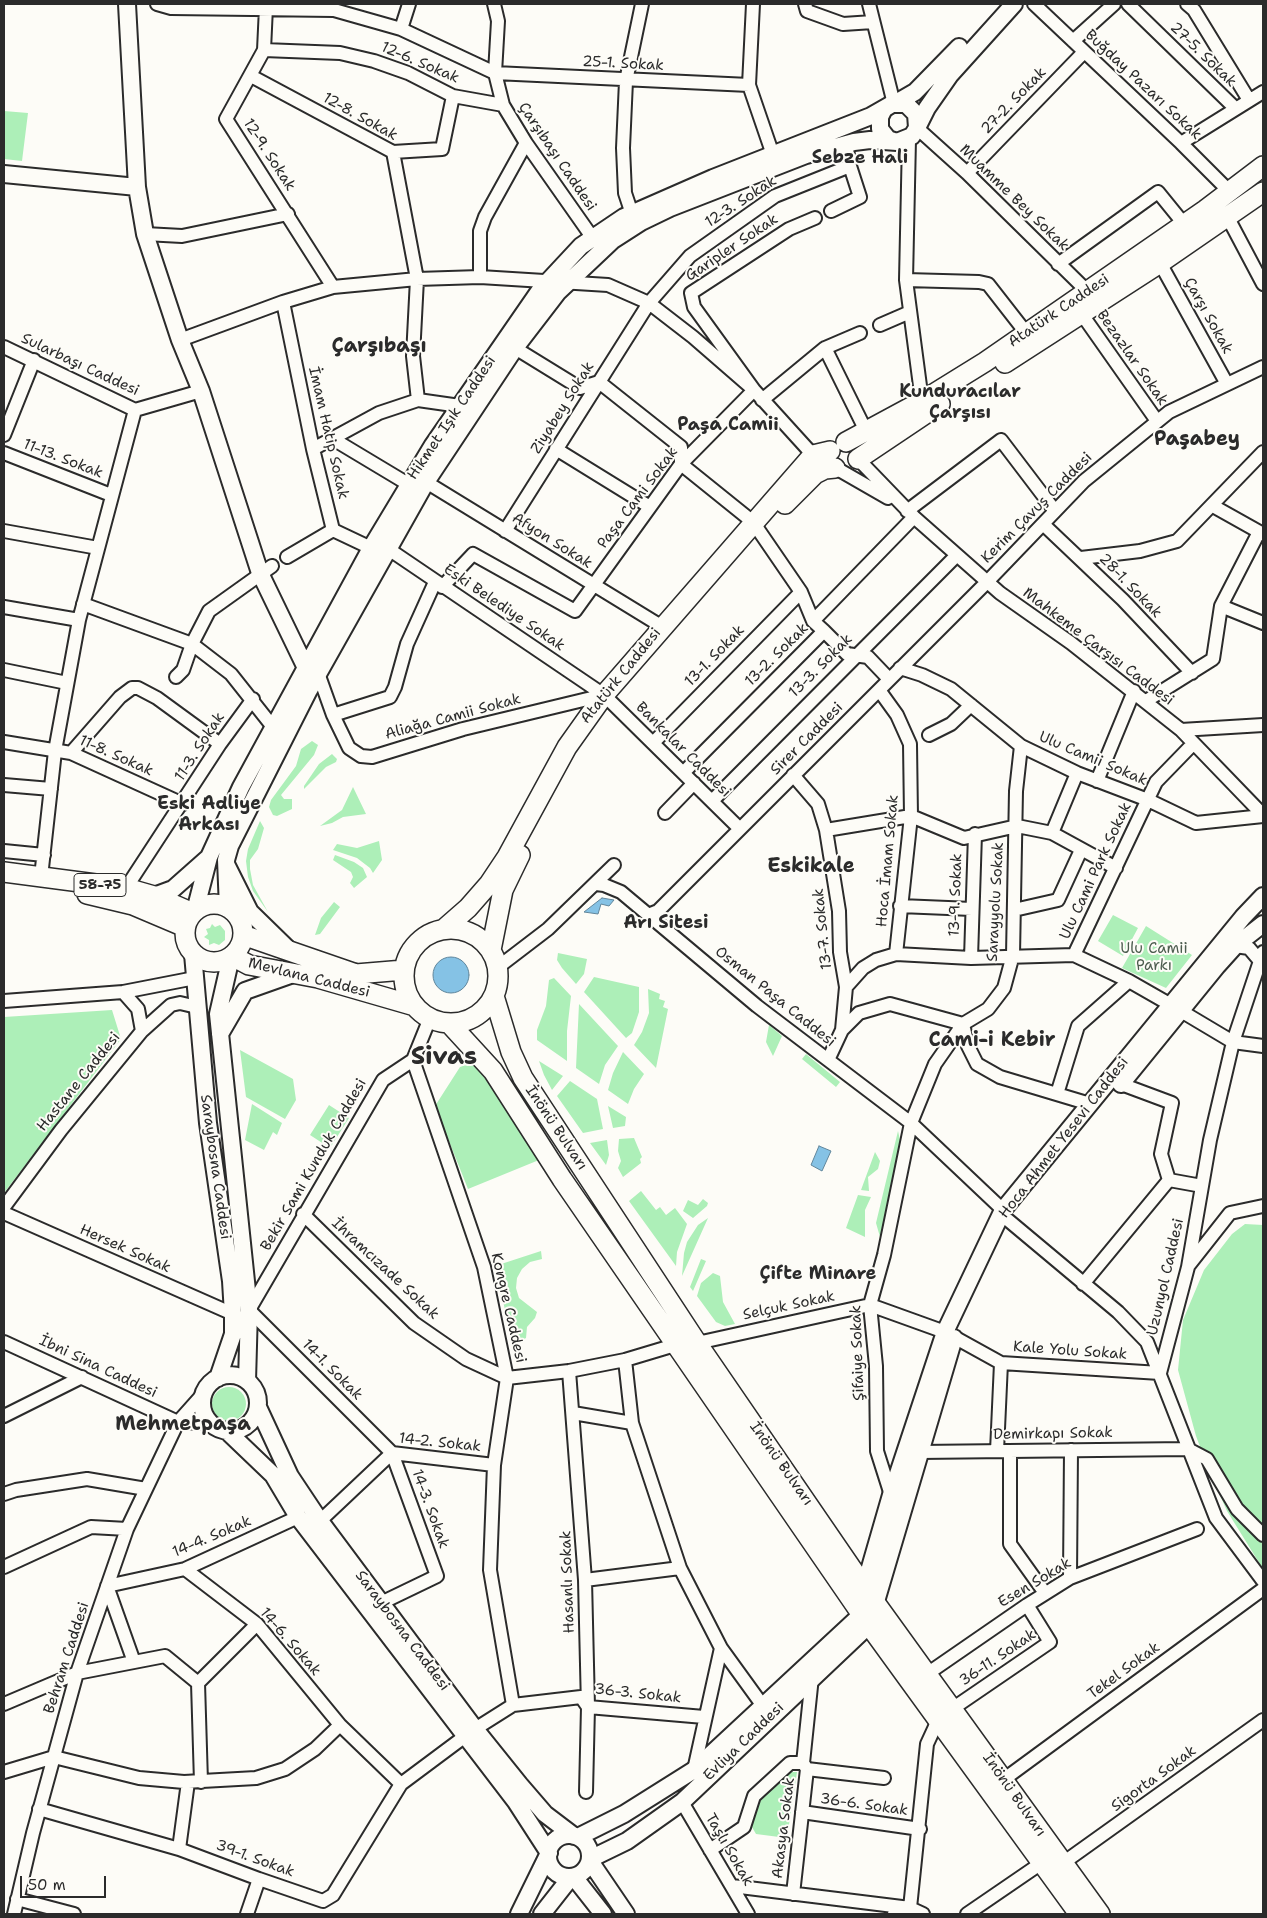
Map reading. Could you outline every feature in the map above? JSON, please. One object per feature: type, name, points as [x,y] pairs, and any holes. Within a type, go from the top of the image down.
[{"type":"main road","name":"Atatürk Caddesi","points":[[444,929],[468,908],[489,884],[507,857],[567,747],[661,626],[756,526],[833,457],[866,431],[922,401],[1027,334],[1263,166]]},
{"type":"main road","name":"Atatürk Caddesi","points":[[858,459],[1160,263],[1263,192]]},
{"type":"main road","points":[[833,457],[855,447],[858,459]]},
{"type":"main road","name":"Atatürk Caddesi","points":[[491,950],[503,890],[576,750],[607,697],[756,526],[815,474],[825,469],[833,457]]},
{"type":"main road","name":"58-75","points":[[4,872],[126,888],[154,896],[191,917]]},
{"type":"main road","name":"58-75","points":[[4,884],[76,892],[191,917]]},
{"type":"main road","points":[[210,904],[228,908],[239,919],[243,935],[239,948],[231,956],[212,963],[200,960],[193,954],[186,943],[191,917],[210,904]]},
{"type":"main road","points":[[444,929],[467,932],[480,939],[491,950],[498,977],[494,996],[485,1009],[472,1018],[449,1023],[430,1018],[414,1006],[405,986],[404,970],[408,956],[417,943],[430,934],[444,929]]},
{"type":"main road","name":"Mevlana Caddesi","points":[[243,935],[356,974],[404,970]]},
{"type":"main road","name":"Mevlana Caddesi","points":[[231,956],[249,965],[318,978],[414,1006]]},
{"type":"main road","name":"İnönü Bulvarı","points":[[494,996],[511,1052],[522,1078],[868,1606],[927,1674],[946,1714],[1003,1780],[1100,1914]]},
{"type":"main road","name":"İnönü Bulvarı","points":[[449,1023],[493,1071],[562,1179],[675,1346],[946,1714],[1079,1914]]},
{"type":"street","points":[[127,4],[136,186],[145,234],[180,340],[266,569],[312,670]]},
{"type":"street","points":[[157,4],[171,8],[334,7],[401,29],[495,73]]},
{"type":"street","points":[[401,29],[409,4]]},
{"type":"street","name":"Çarşıbaşı Caddesi","points":[[494,4],[498,21],[495,73],[503,105],[526,143],[592,237]]},
{"type":"street","points":[[498,21],[500,4]]},
{"type":"street","points":[[632,214],[625,193],[623,148],[626,81],[642,4]]},
{"type":"street","points":[[753,4],[749,85],[773,155]]},
{"type":"street","points":[[805,4],[807,11],[842,24],[873,22]]},
{"type":"street","points":[[869,4],[894,104]]},
{"type":"street","name":"Hikmet Işık Caddesi","points":[[191,917],[209,857],[241,787],[273,727],[312,670],[379,548],[408,484],[514,327],[549,280],[592,237],[632,214],[713,178],[871,116],[915,92],[1000,4]]},
{"type":"street","points":[[908,136],[950,75],[1014,4]]},
{"type":"street","name":"Buğday Pazarı Sokak","points":[[1034,4],[1182,143],[1229,191]]},
{"type":"street","points":[[1073,41],[1114,4]]},
{"type":"street","name":"27-5. Sokak","points":[[1128,4],[1235,108]]},
{"type":"street","name":"27-5. Sokak","points":[[1187,4],[1194,10],[1249,100]]},
{"type":"street","name":"12-9. Sokak","points":[[258,6],[264,50],[226,119],[333,287]]},
{"type":"street","name":"12-6. Sokak","points":[[264,50],[340,53],[374,61],[408,73],[453,96],[503,105]]},
{"type":"street","name":"27-2. Sokak","points":[[967,173],[1084,52]]},
{"type":"street","name":"25-1. Sokak","points":[[495,73],[626,81],[749,85]]},
{"type":"street","name":"12-8. Sokak","points":[[251,76],[394,152],[417,279],[413,356],[418,400]]},
{"type":"street","points":[[1182,143],[1263,92]]},
{"type":"street","points":[[394,152],[442,149],[453,96]]},
{"type":"street","points":[[908,136],[885,137],[879,125],[882,113],[894,104],[906,104],[914,110],[918,118],[908,136],[906,280],[922,401]]},
{"type":"street","name":"Hikmet Işık Caddesi","points":[[379,548],[426,482],[515,348],[569,281],[604,248],[641,222],[670,208],[806,156],[862,140],[908,136]]},
{"type":"street","name":"Muamme Bey Sokak","points":[[908,136],[967,173],[1088,292]]},
{"type":"street","points":[[480,277],[480,231],[485,217],[526,143]]},
{"type":"street","points":[[831,211],[860,197],[850,166],[846,144]]},
{"type":"street","name":"12-3. Sokak","points":[[648,303],[690,256],[775,196],[850,166]]},
{"type":"street","points":[[4,174],[136,186]]},
{"type":"street","points":[[1058,264],[1158,192],[1184,224]]},
{"type":"street","points":[[145,234],[182,236],[288,214]]},
{"type":"street","points":[[1227,216],[1263,284]]},
{"type":"street","name":"Garipler Sokak","points":[[758,395],[694,307],[691,293],[789,229],[815,218]]},
{"type":"street","name":"Çarşı Sokak","points":[[1160,263],[1227,384]]},
{"type":"street","points":[[180,340],[283,302],[333,287],[417,279],[480,277],[569,281],[608,285],[648,303],[693,337],[758,395]]},
{"type":"street","points":[[906,280],[988,284],[1027,334]]},
{"type":"street","name":"İmam Hatip Sokak","points":[[283,302],[313,449],[333,530]]},
{"type":"street","name":"Ziyabey Sokak","points":[[505,531],[648,303]]},
{"type":"street","points":[[880,325],[910,312]]},
{"type":"street","name":"Bezazlar Sokak","points":[[1081,313],[1157,421]]},
{"type":"street","name":"Paşa Cami Sokak","points":[[438,584],[473,554],[575,611],[681,464],[758,395],[825,348],[860,333]]},
{"type":"street","name":"Sularbaşı Caddesi","points":[[4,347],[135,410],[201,392]]},
{"type":"street","points":[[515,348],[580,388],[599,382],[680,447],[681,464],[756,526],[801,592],[813,621]]},
{"type":"street","points":[[825,348],[866,431]]},
{"type":"street","points":[[4,435],[34,360]]},
{"type":"street","name":"Kerim Çavuş Caddesi","points":[[987,582],[1084,480],[1157,421],[1169,412],[1263,367]]},
{"type":"street","name":"Mahkeme Çarşısı Caddesi","points":[[758,395],[833,457],[911,514]]},
{"type":"street","points":[[313,449],[379,413],[418,400],[460,406]]},
{"type":"street","points":[[41,877],[55,750],[79,620],[135,410]]},
{"type":"street","points":[[332,439],[408,484]]},
{"type":"street","name":"13-2. Sokak","points":[[684,772],[824,631],[813,621],[911,514],[1001,440],[1055,511]]},
{"type":"street","points":[[556,449],[650,507]]},
{"type":"street","points":[[1081,558],[1140,552],[1177,541],[1213,506],[1263,452]]},
{"type":"street","name":"11-13. Sokak","points":[[4,453],[111,495]]},
{"type":"street","name":"Mahkeme Çarşısı Caddesi","points":[[858,459],[911,514],[1000,594],[1072,643],[1181,730],[1263,816]]},
{"type":"street","name":"Afyon Sokak","points":[[426,482],[661,626]]},
{"type":"street","points":[[1146,701],[1213,658],[1221,606],[1261,533],[1213,506]]},
{"type":"street","name":"28-1. Sokak","points":[[1043,524],[1081,558],[1192,673]]},
{"type":"street","points":[[287,556],[333,530],[379,548]]},
{"type":"street","points":[[4,531],[98,548]]},
{"type":"street","name":"Eski Belediye Sokak","points":[[379,548],[438,584],[607,697]]},
{"type":"street","name":"13-3. Sokak","points":[[712,801],[854,656],[956,556]]},
{"type":"street","points":[[176,677],[182,670],[192,644],[209,611],[266,569]]},
{"type":"street","name":"Sirer Caddesi","points":[[648,915],[655,914],[987,582]]},
{"type":"street","points":[[333,715],[390,697],[395,687],[407,644],[438,584]]},
{"type":"street","name":"13-1. Sokak","points":[[653,743],[801,592]]},
{"type":"street","points":[[83,604],[192,644],[231,674],[273,727]]},
{"type":"street","points":[[1221,606],[1263,623]]},
{"type":"street","points":[[4,607],[79,620]]},
{"type":"street","points":[[824,631],[848,654],[868,657],[889,679]]},
{"type":"street","name":"Ulu Camii Sokak","points":[[900,668],[922,675],[950,689],[1021,746],[1077,773],[1148,800],[1196,823],[1263,816]]},
{"type":"street","points":[[4,670],[67,683]]},
{"type":"street","name":"Hikmet Işık Caddesi","points":[[228,908],[226,864],[236,831],[309,690],[312,670]]},
{"type":"street","name":"Aliağa Camii Sokak","points":[[312,670],[348,748],[360,756],[372,757],[463,729],[607,697]]},
{"type":"street","points":[[71,753],[120,697],[132,688],[138,688],[157,698],[220,744]]},
{"type":"street","name":"Aliağa Camii Sokak","points":[[309,690],[333,715]]},
{"type":"street","name":"Hoca İmam Sokak","points":[[879,690],[897,715],[910,744],[911,816],[896,954]]},
{"type":"street","points":[[1097,780],[1134,691]]},
{"type":"street","name":"Bankalar Caddesi","points":[[607,697],[740,828]]},
{"type":"street","name":"11-3. Sokak","points":[[126,888],[183,804],[220,744],[253,700]]},
{"type":"street","points":[[929,735],[951,724],[971,705]]},
{"type":"street","points":[[1181,730],[1263,724]]},
{"type":"street","name":"11-8. Sokak","points":[[4,742],[71,753],[183,804]]},
{"type":"street","name":"Sarayyolu Sokak","points":[[963,1024],[988,1010],[1004,988],[1013,956],[1016,790],[1021,746]]},
{"type":"street","name":"Ulu Cami Park Sokak","points":[[1074,955],[1156,782],[1189,748]]},
{"type":"street","points":[[1052,833],[1077,773]]},
{"type":"street","name":"13-7. Sokak","points":[[793,775],[818,804],[826,830],[839,911],[840,952],[846,987],[842,1030]]},
{"type":"street","points":[[665,813],[694,783]]},
{"type":"street","points":[[4,784],[51,790]]},
{"type":"street","points":[[826,830],[911,816],[964,838],[1016,826],[1052,833],[1116,868]]},
{"type":"street","name":"13-9. Sokak","points":[[971,958],[975,834]]},
{"type":"street","points":[[1014,910],[1058,900],[1081,850]]},
{"type":"street","points":[[4,851],[44,855]]},
{"type":"street","points":[[154,896],[172,889],[209,857]]},
{"type":"street","points":[[226,864],[250,912],[292,953]]},
{"type":"street","points":[[497,968],[548,929],[614,865]]},
{"type":"street","name":"Osman Paşa Caddesi","points":[[596,884],[614,888],[757,1006],[912,1123],[1005,1215],[1083,1284],[1118,1312],[1147,1342],[1160,1373]]},
{"type":"street","name":"Hoca Ahmet Yesevi Caddesi","points":[[1005,1215],[1121,1084],[1176,1008],[1263,896]]},
{"type":"street","points":[[900,906],[972,909]]},
{"type":"street","name":"Hoca Ahmet Yesevi Caddesi","points":[[868,1606],[891,1495],[949,1335],[1005,1215],[1090,1104],[1176,1008],[1235,946],[1263,924]]},
{"type":"street","name":"Uzunyol Caddesi","points":[[1160,1373],[1188,1267],[1210,1140],[1233,1042],[1262,957],[1249,948],[1235,946]]},
{"type":"street","name":"Saraybosna Caddesi","points":[[193,954],[208,1123],[231,1281],[241,1312],[218,1378]]},
{"type":"street","points":[[846,987],[863,968],[876,960],[896,954],[971,958],[1074,955],[1129,981],[1233,1042],[1263,1046]]},
{"type":"street","name":"Saraybosna Caddesi","points":[[231,956],[218,1014],[247,1381]]},
{"type":"street","points":[[220,1034],[245,991],[293,974]]},
{"type":"street","points":[[4,1001],[123,992],[195,978]]},
{"type":"street","points":[[1057,1094],[1078,1026],[1129,981]]},
{"type":"street","points":[[123,992],[138,1009],[142,1030]]},
{"type":"street","name":"Hastane Caddesi","points":[[4,1207],[61,1130],[142,1030],[171,1005],[180,1003],[197,1007]]},
{"type":"street","points":[[828,1060],[842,1030],[859,1012],[890,1004],[963,1024],[968,1046],[978,1064],[1000,1077],[1090,1104]]},
{"type":"street","points":[[413,1060],[430,1018]]},
{"type":"street","name":"Şifaiye Sokak","points":[[891,1495],[877,1452],[876,1366],[870,1305],[884,1255],[912,1123],[935,1064],[963,1024]]},
{"type":"street","name":"Bekir Sami Kunduk Caddesi","points":[[241,1312],[303,1214],[383,1080],[413,1060]]},
{"type":"street","name":"Kongre Caddesi","points":[[413,1060],[484,1267],[507,1378],[494,1465],[490,1570],[513,1705]]},
{"type":"street","points":[[1121,1084],[1172,1103],[1161,1154],[1169,1180]]},
{"type":"street","points":[[1169,1180],[1202,1186]]},
{"type":"street","points":[[1083,1284],[1169,1180]]},
{"type":"street","points":[[1188,1267],[1230,1213],[1263,1206]]},
{"type":"street","name":"Hersek Sokak","points":[[4,1213],[241,1312]]},
{"type":"street","name":"İhramcızade Sokak","points":[[303,1214],[414,1323],[466,1359],[507,1378]]},
{"type":"street","points":[[870,1305],[949,1335]]},
{"type":"street","name":"Selçuk Sokak","points":[[697,1343],[870,1305]]},
{"type":"street","name":"14-1. Sokak","points":[[241,1312],[392,1453]]},
{"type":"street","name":"Hoca Ahmet Yesevi Caddesi","points":[[868,1606],[919,1452],[949,1335]]},
{"type":"street","name":"Kale Yolu Sokak","points":[[949,1335],[1001,1363],[1160,1373]]},
{"type":"street","name":"İbni Sina Caddesi","points":[[4,1342],[178,1422]]},
{"type":"street","points":[[507,1378],[570,1371],[625,1360],[675,1346]]},
{"type":"street","points":[[625,1360],[632,1423],[680,1568],[721,1648],[763,1706]]},
{"type":"street","points":[[997,1451],[1001,1363]]},
{"type":"street","name":"Hasanlı Sokak","points":[[570,1371],[585,1580],[588,1707],[586,1792]]},
{"type":"street","points":[[1160,1373],[1216,1518],[1263,1581]]},
{"type":"street","points":[[233,1375],[247,1381],[257,1394],[258,1407],[255,1418],[239,1430],[227,1432],[218,1429],[210,1423],[202,1408],[203,1394],[209,1385],[218,1378],[233,1375]]},
{"type":"street","points":[[4,1416],[82,1377]]},
{"type":"street","name":"Behram Caddesi","points":[[14,1914],[39,1809],[77,1673],[127,1529],[178,1422],[203,1394]]},
{"type":"street","name":"Saraybosna Caddesi","points":[[258,1407],[290,1476],[320,1521],[381,1603],[470,1733],[549,1854]]},
{"type":"street","points":[[573,1413],[632,1423]]},
{"type":"street","points":[[178,1422],[210,1423]]},
{"type":"street","name":"Saraybosna Caddesi","points":[[227,1432],[273,1474],[298,1517],[470,1733],[545,1814],[576,1836]]},
{"type":"street","points":[[1188,1449],[1207,1460],[1237,1509],[1263,1535]]},
{"type":"street","name":"Demirkapı Sokak","points":[[919,1452],[1188,1449]]},
{"type":"street","points":[[1070,1578],[1071,1450]]},
{"type":"street","points":[[1010,1452],[1010,1544],[1045,1593]]},
{"type":"street","name":"14-2. Sokak","points":[[320,1521],[392,1453],[494,1465]]},
{"type":"street","name":"14-3. Sokak","points":[[381,1603],[437,1576],[392,1453]]},
{"type":"street","points":[[4,1494],[16,1490],[87,1479],[146,1489]]},
{"type":"street","name":"14-4. Sokak","points":[[107,1586],[185,1569],[298,1517]]},
{"type":"street","points":[[4,1567],[91,1527],[127,1529]]},
{"type":"street","name":"Esen Sokak","points":[[927,1674],[1027,1605],[1070,1578],[1197,1529]]},
{"type":"street","points":[[585,1580],[680,1568]]},
{"type":"street","name":"14-6. Sokak","points":[[185,1569],[257,1624],[340,1725],[401,1784]]},
{"type":"street","points":[[107,1586],[134,1662]]},
{"type":"street","name":"Tekel Sokak","points":[[1003,1780],[1263,1589]]},
{"type":"street","name":"36-11. Sokak","points":[[946,1714],[1050,1642],[1027,1605]]},
{"type":"street","name":"Evliya Caddesi","points":[[590,1860],[628,1841],[682,1802],[812,1677],[868,1606]]},
{"type":"street","name":"Evliya Caddesi","points":[[576,1836],[624,1814],[694,1770],[868,1606]]},
{"type":"street","points":[[179,1849],[195,1782],[198,1683],[257,1624]]},
{"type":"street","points":[[694,1770],[721,1648]]},
{"type":"street","points":[[4,1704],[77,1673],[165,1656],[198,1683]]},
{"type":"street","name":"Akasya Sokak","points":[[793,1894],[802,1812],[812,1677]]},
{"type":"street","name":"36-3. Sokak","points":[[513,1705],[581,1696],[588,1707],[704,1718]]},
{"type":"street","points":[[401,1784],[470,1733],[513,1705]]},
{"type":"street","points":[[910,1908],[920,1829],[927,1744],[946,1714]]},
{"type":"street","name":"Sigorta Sokak","points":[[1063,1863],[1263,1720]]},
{"type":"street","points":[[4,1772],[54,1757],[139,1778],[195,1782],[256,1778],[285,1769],[315,1749],[340,1725]]},
{"type":"street","points":[[710,1850],[744,1827],[754,1796],[790,1763],[884,1778]]},
{"type":"street","name":"39-1. Sokak","points":[[39,1809],[179,1849],[323,1901],[333,1896],[401,1784]]},
{"type":"street","name":"Taşlı Sokak","points":[[682,1802],[748,1914]]},
{"type":"street","name":"36-6. Sokak","points":[[802,1812],[920,1829]]},
{"type":"street","points":[[519,1914],[558,1839],[576,1836],[588,1846],[590,1860],[626,1914]]},
{"type":"street","points":[[549,1854],[550,1865],[554,1871],[560,1875],[572,1877],[603,1914]]},
{"type":"street","points":[[542,1914],[572,1877],[583,1872],[590,1860]]},
{"type":"street","points":[[967,1914],[1043,1862]]},
{"type":"street","points":[[247,1914],[259,1879]]},
{"type":"street","points":[[732,1886],[910,1908],[923,1914]]},
{"type":"street","points":[[17,1899],[74,1914]]},
{"type":"street","points":[[894,1914],[910,1908]]},
{"type":"green space","points":[[4,111],[28,113],[22,161],[4,159]]},
{"type":"green space","points":[[312,741],[318,745],[314,755],[281,795],[284,799],[292,799],[292,809],[277,816],[273,815],[269,807],[271,800],[296,766],[301,749]]},
{"type":"green space","points":[[332,754],[337,759],[336,762],[326,767],[304,789],[304,786],[319,764]]},
{"type":"green space","points":[[353,787],[366,814],[343,817],[332,823],[320,826],[342,810]]},
{"type":"green space","points":[[260,821],[264,828],[258,849],[250,860],[250,869],[253,885],[268,912],[253,891],[248,877],[246,861],[248,849]]},
{"type":"green space","points":[[379,841],[382,860],[373,873],[370,868],[357,858],[333,850],[337,844],[357,848]]},
{"type":"green space","points":[[335,855],[354,862],[363,868],[367,877],[354,888],[350,883],[353,877],[351,872],[333,860]]},
{"type":"green space","points":[[334,902],[340,907],[320,934],[315,935],[321,918]]},
{"type":"green space","points":[[1113,915],[1138,928],[1123,956],[1098,941]]},
{"type":"green space","points":[[212,924],[215,927],[220,925],[225,931],[225,940],[219,945],[214,943],[209,945],[209,940],[204,937],[208,934],[206,929],[210,928]]},
{"type":"green space","name":"Ulu Camii Parkı","points":[[1146,926],[1192,955],[1166,988],[1122,968]]},
{"type":"green space","points":[[558,953],[587,959],[584,974],[576,984],[557,960]]},
{"type":"green space","points":[[594,977],[639,987],[639,1012],[632,1033],[626,1038],[584,992]]},
{"type":"green space","points":[[554,978],[571,996],[567,1031],[567,1061],[537,1040],[537,1030],[546,1006],[549,980]]},
{"type":"green space","points":[[648,989],[660,994],[659,999],[665,1001],[663,1007],[668,1009],[656,1068],[634,1045],[642,1032],[649,1013]]},
{"type":"green space","points":[[579,1004],[618,1046],[605,1065],[599,1084],[576,1068]]},
{"type":"green space","points":[[112,1010],[121,1039],[4,1193],[4,1017]]},
{"type":"green space","points":[[769,1025],[782,1036],[773,1056],[766,1042]]},
{"type":"green space","points":[[240,1050],[293,1079],[296,1100],[285,1119],[246,1097]]},
{"type":"green space","points":[[623,1052],[644,1074],[634,1089],[628,1104],[608,1090],[613,1073]]},
{"type":"green space","points":[[806,1054],[840,1082],[836,1087],[802,1059]]},
{"type":"green space","points":[[539,1061],[563,1076],[552,1090],[544,1075]]},
{"type":"green space","points":[[472,1063],[483,1075],[524,1134],[539,1160],[468,1189],[435,1106],[460,1067]]},
{"type":"green space","points":[[570,1081],[597,1099],[603,1129],[583,1133],[557,1096]]},
{"type":"green space","points":[[252,1104],[282,1123],[277,1135],[273,1132],[264,1150],[245,1140]]},
{"type":"green space","points":[[329,1105],[349,1118],[330,1148],[310,1135]]},
{"type":"green space","points":[[608,1106],[626,1117],[625,1126],[613,1128]]},
{"type":"green space","points":[[898,1131],[902,1149],[882,1244],[876,1223]]},
{"type":"green space","points":[[634,1138],[642,1157],[640,1159],[641,1163],[623,1177],[618,1168],[621,1161],[618,1151],[619,1139]]},
{"type":"green space","points":[[607,1140],[609,1155],[606,1165],[590,1143]]},
{"type":"green space","points":[[875,1152],[880,1161],[878,1169],[868,1177],[869,1191],[861,1190]]},
{"type":"green space","points":[[641,1191],[656,1210],[660,1207],[666,1215],[675,1208],[687,1224],[677,1252],[676,1266],[629,1201]]},
{"type":"green space","points":[[858,1195],[871,1197],[865,1210],[865,1237],[846,1228]]},
{"type":"green space","points":[[703,1199],[708,1203],[707,1206],[693,1218],[683,1211],[688,1200],[698,1205]]},
{"type":"green space","points":[[708,1218],[682,1276],[687,1242],[698,1225]]},
{"type":"green space","points":[[1245,1224],[1263,1225],[1263,1569],[1227,1511],[1209,1471],[1196,1436],[1178,1370],[1183,1320],[1204,1270],[1232,1234]]},
{"type":"green space","points":[[541,1251],[542,1259],[530,1262],[522,1269],[517,1278],[516,1288],[519,1298],[537,1312],[535,1318],[527,1327],[526,1338],[513,1345],[495,1266]]},
{"type":"green space","points":[[701,1259],[706,1261],[693,1291],[690,1287]]},
{"type":"green space","points":[[713,1273],[720,1276],[723,1302],[735,1324],[725,1326],[716,1322],[697,1296],[701,1283]]},
{"type":"green space","points":[[229,1387],[241,1392],[246,1404],[241,1416],[229,1421],[217,1416],[212,1404],[217,1392]]},
{"type":"green space","points":[[789,1772],[797,1772],[787,1838],[756,1834],[752,1827],[758,1802]]},
{"type":"water","points":[[602,898],[614,900],[609,906],[601,904],[598,914],[584,912]]},
{"type":"water","points":[[451,957],[458,958],[464,962],[468,968],[468,982],[464,988],[458,992],[451,993],[444,992],[438,988],[434,982],[433,975],[434,968],[438,962],[444,958]]},
{"type":"water","points":[[819,1146],[831,1151],[822,1171],[811,1165]]},
{"type":"district","name":"Sebze Hali","points":[[860,158]]},
{"type":"district","name":"Çarşıbaşı","points":[[379,347]]},
{"type":"district","name":"Kunduracılar Çarşısı","points":[[960,402]]},
{"type":"district","name":"Paşa Camii","points":[[728,425]]},
{"type":"district","name":"Paşabey","points":[[1197,440]]},
{"type":"district","name":"Eski Adliye Arkası","points":[[209,814]]},
{"type":"district","name":"Eskikale","points":[[811,867]]},
{"type":"district","name":"Arı Sitesi","points":[[666,923]]},
{"type":"district","name":"Cami-i Kebir","points":[[992,1041]]},
{"type":"district","name":"Sivas","points":[[444,1057]]},
{"type":"district","name":"Çifte Minare","points":[[818,1274]]},
{"type":"district","name":"Mehmetpaşa","points":[[183,1425]]}]
